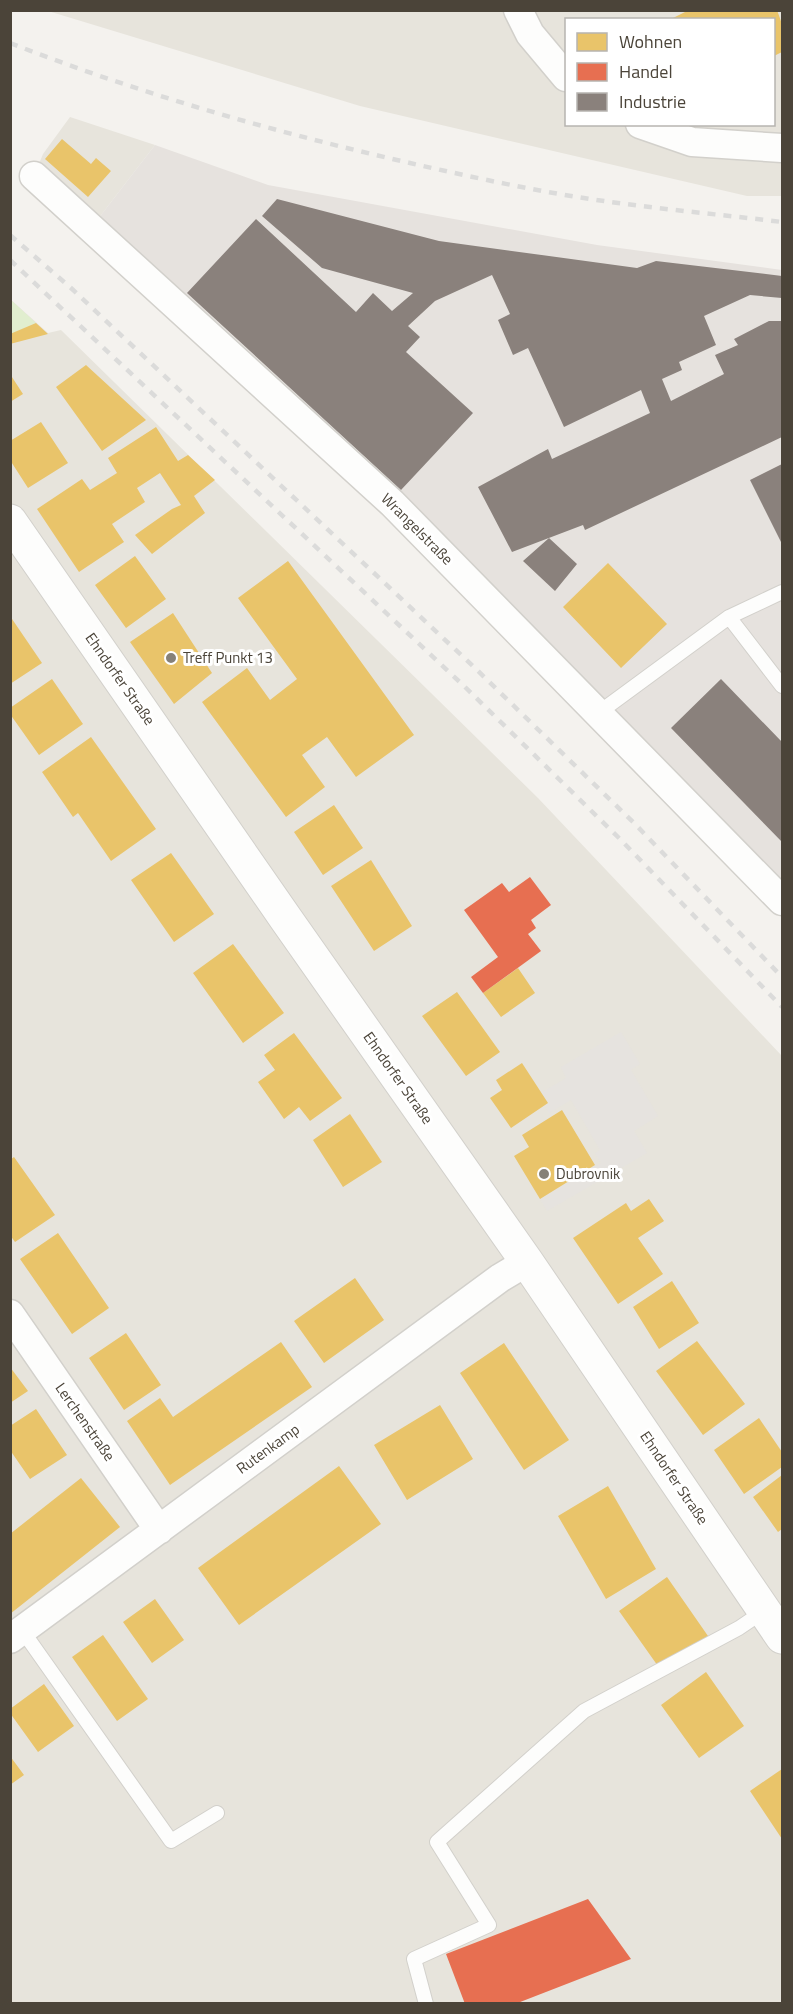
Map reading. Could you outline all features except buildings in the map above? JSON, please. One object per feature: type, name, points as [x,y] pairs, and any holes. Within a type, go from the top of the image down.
[{"type":"street","points":[[518,10],[531,34],[565,75]]},
{"type":"street","points":[[646,126],[692,142],[783,148]]},
{"type":"street","name":"Wrangelstraße","points":[[34,176],[392,503],[783,901]]},
{"type":"street","name":"Ehndorfer Straße","points":[[10,521],[527,1262],[773,1624]]},
{"type":"street","name":"Rutenkamp","points":[[16,1635],[500,1278],[527,1262]]},
{"type":"street","name":"Lerchenstraße","points":[[10,1314],[159,1530]]},
{"type":"lane","points":[[597,714],[729,617],[783,592]]},
{"type":"lane","points":[[729,617],[783,686]]},
{"type":"lane","points":[[426,2004],[414,1959],[489,1925],[436,1842],[584,1711],[739,1628],[773,1624]]},
{"type":"lane","points":[[16,1635],[171,1840],[217,1813]]},
{"type":"shaded area","points":[[48,11],[782,11],[782,196],[747,196],[360,106]]},
{"type":"shaded area","points":[[70,117],[155,145],[91,228],[34,176],[43,154]]},
{"type":"shaded area","points":[[155,145],[268,185],[597,245],[782,270],[782,901],[91,228]]},
{"type":"shaded area","points":[[10,299],[48,333],[61,330],[538,798],[782,1056],[782,2003],[11,2003]]},
{"type":"shaded area","points":[[621,1032],[640,1064],[631,1070],[658,1116],[634,1131],[647,1153],[547,1211],[540,1199],[601,1163],[595,1153],[600,1150],[571,1100],[549,1113],[539,1094],[566,1078],[561,1067]]},
{"type":"green space","points":[[10,299],[36,323],[10,334]]},
{"type":"railway","points":[[10,43],[158,95],[258,125],[410,163],[510,185],[586,198],[782,222]]},
{"type":"railway","points":[[10,235],[71,288],[476,669],[635,824],[782,977]]},
{"type":"railway","points":[[10,260],[464,686],[621,840],[782,1007]]},
{"type":"place","name":"Treff Punkt 13","points":[[171,658]]},
{"type":"place","name":"Dubrovnik","points":[[544,1174]]}]
